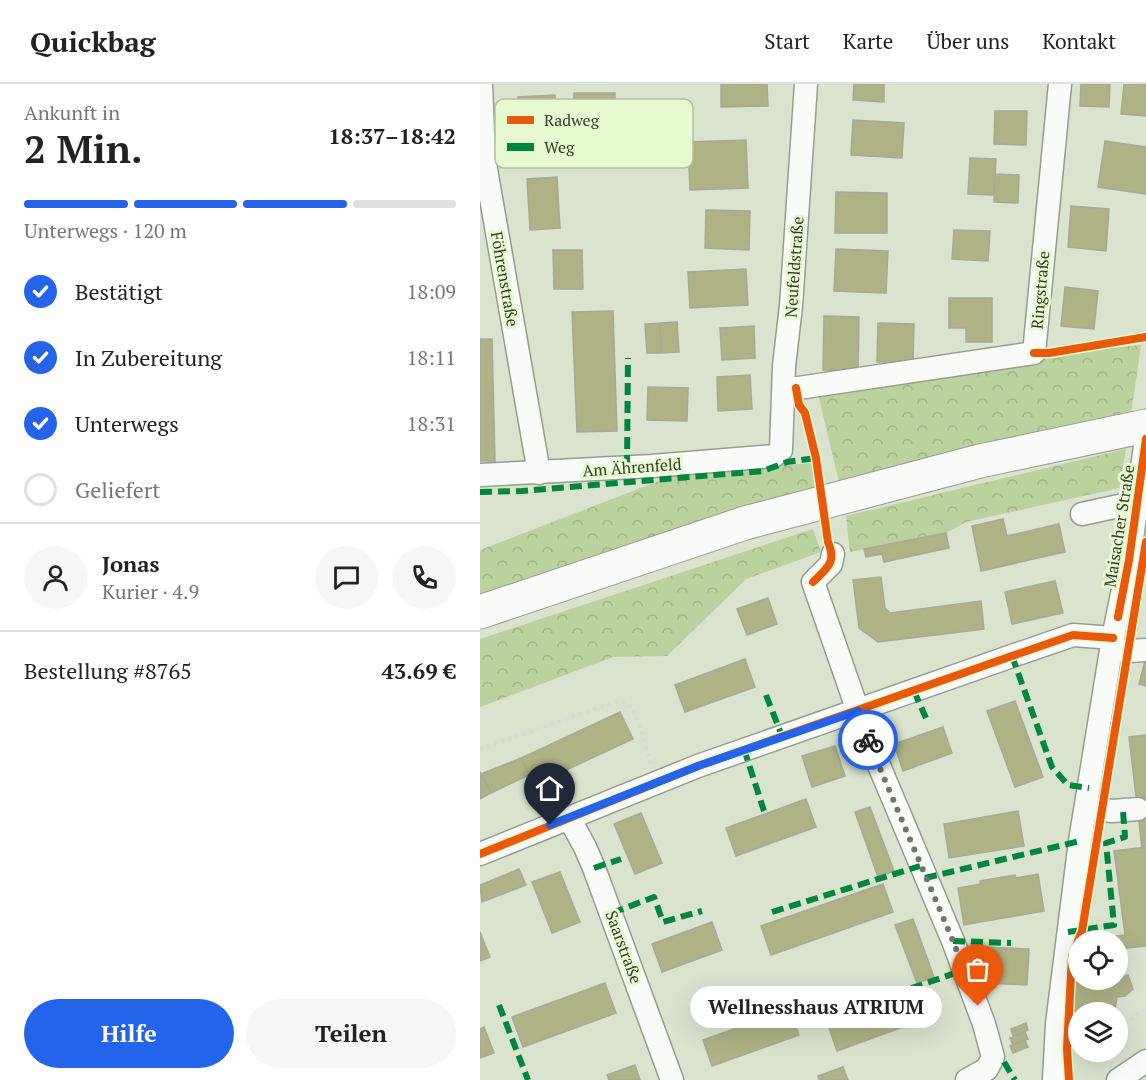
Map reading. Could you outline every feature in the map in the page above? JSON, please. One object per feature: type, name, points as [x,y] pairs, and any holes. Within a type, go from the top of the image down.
[{"type":"highway","points":[[480,612],[745,522],[980,461],[1146,426]]},
{"type":"street","name":"Föhrenstraße","points":[[481,84],[482,158],[539,473]]},
{"type":"street","name":"Neufeldstraße","points":[[781,450],[784,366],[792,306],[806,84]]},
{"type":"street","name":"Ringstraße","points":[[784,390],[1034,353],[1060,84]]},
{"type":"street","name":"Maisacher Straße","points":[[1054,1080],[1059,1001],[1086,808],[1112,645],[1130,560],[1146,439]]},
{"type":"street","name":"Am Ährenfeld","points":[[480,475],[539,473],[774,456],[781,450]]},
{"type":"street","points":[[1082,514],[1137,501]]},
{"type":"street","points":[[833,554],[831,564],[813,582],[858,711],[925,878],[953,941],[984,1024],[993,1057],[987,1069],[966,1080]]},
{"type":"street","points":[[480,854],[744,749],[1074,635],[1112,645],[1146,650]]},
{"type":"street","points":[[1086,808],[1112,811],[1138,809]]},
{"type":"street","name":"Saarstraße","points":[[569,818],[585,846],[672,1080]]},
{"type":"street","points":[[1118,1080],[1146,1062]]},
{"type":"path","points":[[480,749],[615,702],[623,702],[630,706],[640,727],[655,783]]},
{"type":"path","points":[[1128,1021],[1146,1008]]},
{"type":"green space","points":[[1141,345],[1131,414],[839,482],[818,394],[1040,355]]},
{"type":"green space","points":[[1126,449],[1119,488],[966,522],[946,533],[850,552],[846,516]]},
{"type":"green space","points":[[814,463],[818,489],[480,599],[480,550],[682,472]]},
{"type":"green space","points":[[813,529],[821,552],[746,579],[667,656],[613,657],[480,707],[480,639]]},
{"type":"building","points":[[721,84],[767,84],[768,106],[721,107]]},
{"type":"building","points":[[854,84],[884,84],[884,102],[853,100]]},
{"type":"building","points":[[1081,84],[1110,84],[1109,107],[1080,106]]},
{"type":"building","points":[[1124,84],[1146,84],[1146,116],[1121,114]]},
{"type":"building","points":[[574,93],[615,93],[615,99],[574,99]]},
{"type":"building","points":[[555,95],[555,99],[518,99],[518,97]]},
{"type":"building","points":[[995,111],[1027,111],[1026,145],[994,144]]},
{"type":"building","points":[[853,120],[904,123],[902,158],[851,155]]},
{"type":"building","points":[[746,140],[748,188],[690,190],[689,168],[693,168],[693,142]]},
{"type":"building","points":[[1105,141],[1146,147],[1146,194],[1098,187]]},
{"type":"building","points":[[970,158],[996,159],[994,195],[968,194]]},
{"type":"building","points":[[995,174],[1019,175],[1018,203],[994,202]]},
{"type":"building","points":[[557,177],[560,228],[530,230],[527,179]]},
{"type":"building","points":[[836,192],[887,193],[887,233],[835,233]]},
{"type":"building","points":[[1071,206],[1109,209],[1106,251],[1068,247]]},
{"type":"building","points":[[706,210],[750,211],[749,250],[705,248]]},
{"type":"building","points":[[954,230],[990,231],[988,261],[952,259]]},
{"type":"building","points":[[836,249],[888,251],[886,293],[834,291]]},
{"type":"building","points":[[553,250],[582,250],[583,289],[554,289]]},
{"type":"building","points":[[746,269],[748,305],[690,308],[688,272]]},
{"type":"building","points":[[1065,287],[1098,291],[1094,329],[1061,326]]},
{"type":"building","points":[[949,298],[992,298],[992,342],[966,342],[966,328],[949,328]]},
{"type":"building","points":[[613,311],[617,431],[577,432],[572,312]]},
{"type":"building","points":[[824,316],[859,317],[858,371],[823,370]]},
{"type":"building","points":[[677,322],[679,352],[661,353],[660,323]]},
{"type":"building","points":[[660,323],[661,353],[647,353],[645,324]]},
{"type":"building","points":[[878,323],[914,324],[913,362],[877,362]]},
{"type":"building","points":[[754,326],[755,358],[722,360],[720,328]]},
{"type":"building","points":[[480,339],[492,339],[495,461],[480,461]]},
{"type":"building","points":[[750,375],[752,409],[718,411],[717,377]]},
{"type":"building","points":[[648,387],[688,388],[687,421],[647,420]]},
{"type":"building","points":[[1003,519],[1007,536],[1059,524],[1065,552],[981,571],[972,526]]},
{"type":"building","points":[[946,533],[949,548],[884,562],[882,554],[866,557],[864,549]]},
{"type":"building","points":[[881,577],[885,608],[890,613],[981,601],[984,629],[878,642],[859,628],[853,580]]},
{"type":"building","points":[[1055,581],[1063,613],[1012,624],[1005,592]]},
{"type":"building","points":[[768,598],[777,624],[747,635],[737,609]]},
{"type":"building","points":[[1146,657],[1146,686],[1139,684]]},
{"type":"building","points":[[745,659],[755,687],[685,712],[675,685]]},
{"type":"building","points":[[1015,701],[1043,777],[1015,787],[987,711]]},
{"type":"building","points":[[620,712],[633,739],[534,785],[521,758]]},
{"type":"building","points":[[943,727],[952,753],[903,771],[894,744]]},
{"type":"building","points":[[1146,735],[1146,847],[1142,848],[1129,737]]},
{"type":"building","points":[[835,746],[845,776],[812,787],[802,756]]},
{"type":"building","points":[[521,758],[529,775],[491,793],[481,774]]},
{"type":"building","points":[[480,772],[491,793],[480,799]]},
{"type":"building","points":[[806,799],[816,827],[736,856],[726,828]]},
{"type":"building","points":[[870,807],[894,871],[878,877],[855,812]]},
{"type":"building","points":[[1018,811],[1024,846],[949,858],[944,824]]},
{"type":"building","points":[[641,813],[662,863],[635,874],[614,824]]},
{"type":"building","points":[[1146,847],[1146,946],[1128,948],[1128,930],[1124,930],[1114,851]]},
{"type":"building","points":[[519,869],[526,885],[482,902],[480,885]]},
{"type":"building","points":[[560,872],[580,922],[552,933],[532,882]]},
{"type":"building","points":[[1038,874],[1044,911],[964,925],[958,888],[981,884],[980,881],[997,878],[1015,875],[1016,878]]},
{"type":"building","points":[[883,884],[893,912],[771,955],[761,926]]},
{"type":"building","points":[[913,919],[934,977],[917,983],[895,925]]},
{"type":"building","points":[[712,922],[722,950],[662,972],[652,944]]},
{"type":"building","points":[[480,932],[490,957],[480,961]]},
{"type":"building","points":[[982,947],[1029,949],[1027,985],[981,983]]},
{"type":"building","points":[[1128,975],[1133,989],[1125,996],[1117,997],[1116,1002],[1074,1002],[1075,990],[1128,990]]},
{"type":"building","points":[[605,983],[616,1013],[523,1047],[512,1017]]},
{"type":"building","points":[[915,993],[925,1019],[837,1051],[828,1025]]},
{"type":"building","points":[[790,1009],[799,1035],[712,1066],[703,1040]]},
{"type":"building","points":[[1026,1023],[1028,1030],[1013,1036],[1011,1029]]},
{"type":"building","points":[[484,1027],[494,1053],[480,1058],[480,1029]]},
{"type":"building","points":[[1025,1032],[1028,1039],[1013,1045],[1010,1038]]},
{"type":"building","points":[[1025,1040],[1028,1047],[1013,1053],[1010,1046]]},
{"type":"building","points":[[635,1065],[640,1080],[609,1080],[607,1075]]},
{"type":"building","points":[[843,1067],[848,1080],[819,1080],[818,1076]]},
{"type":"marked path","points":[[627,467],[628,358]]},
{"type":"marked path","points":[[480,492],[522,491],[763,471],[787,462],[816,458]]},
{"type":"marked path","points":[[1012,656],[1052,767],[1068,785],[1089,788]]},
{"type":"marked path","points":[[914,691],[926,718]]},
{"type":"marked path","points":[[766,695],[782,736]]},
{"type":"marked path","points":[[744,749],[764,811]]},
{"type":"marked path","points":[[1081,930],[1114,925],[1106,843],[1125,837],[1123,811]]},
{"type":"marked path","points":[[925,878],[1080,841]]},
{"type":"marked path","points":[[594,868],[621,859]]},
{"type":"marked path","points":[[772,912],[920,866]]},
{"type":"marked path","points":[[612,913],[654,897],[663,922],[702,911]]},
{"type":"marked path","points":[[953,941],[1011,943]]},
{"type":"marked path","points":[[826,1018],[964,970]]},
{"type":"marked path","points":[[499,1005],[528,1080]]},
{"type":"marked path","points":[[1004,1062],[1015,1080]]},
{"type":"cycle path","points":[[1034,353],[1049,353],[1146,337]]},
{"type":"cycle path","points":[[796,388],[816,458],[828,542],[831,549],[829,565],[813,582]]},
{"type":"cycle path","points":[[1118,617],[1129,560],[1146,439]]},
{"type":"cycle path","points":[[1069,1080],[1067,1049],[1072,956],[1082,931],[1146,542]]},
{"type":"cycle path","points":[[480,854],[698,766],[1073,635],[1113,638]]},
{"type":"way so far","points":[[868,740],[978,1006]]},
{"type":"place","name":"Wellnesshaus ATRIUM","points":[[978,1006]]},
{"type":"route","points":[[550,825],[698,766],[858,711],[868,740]]}]
